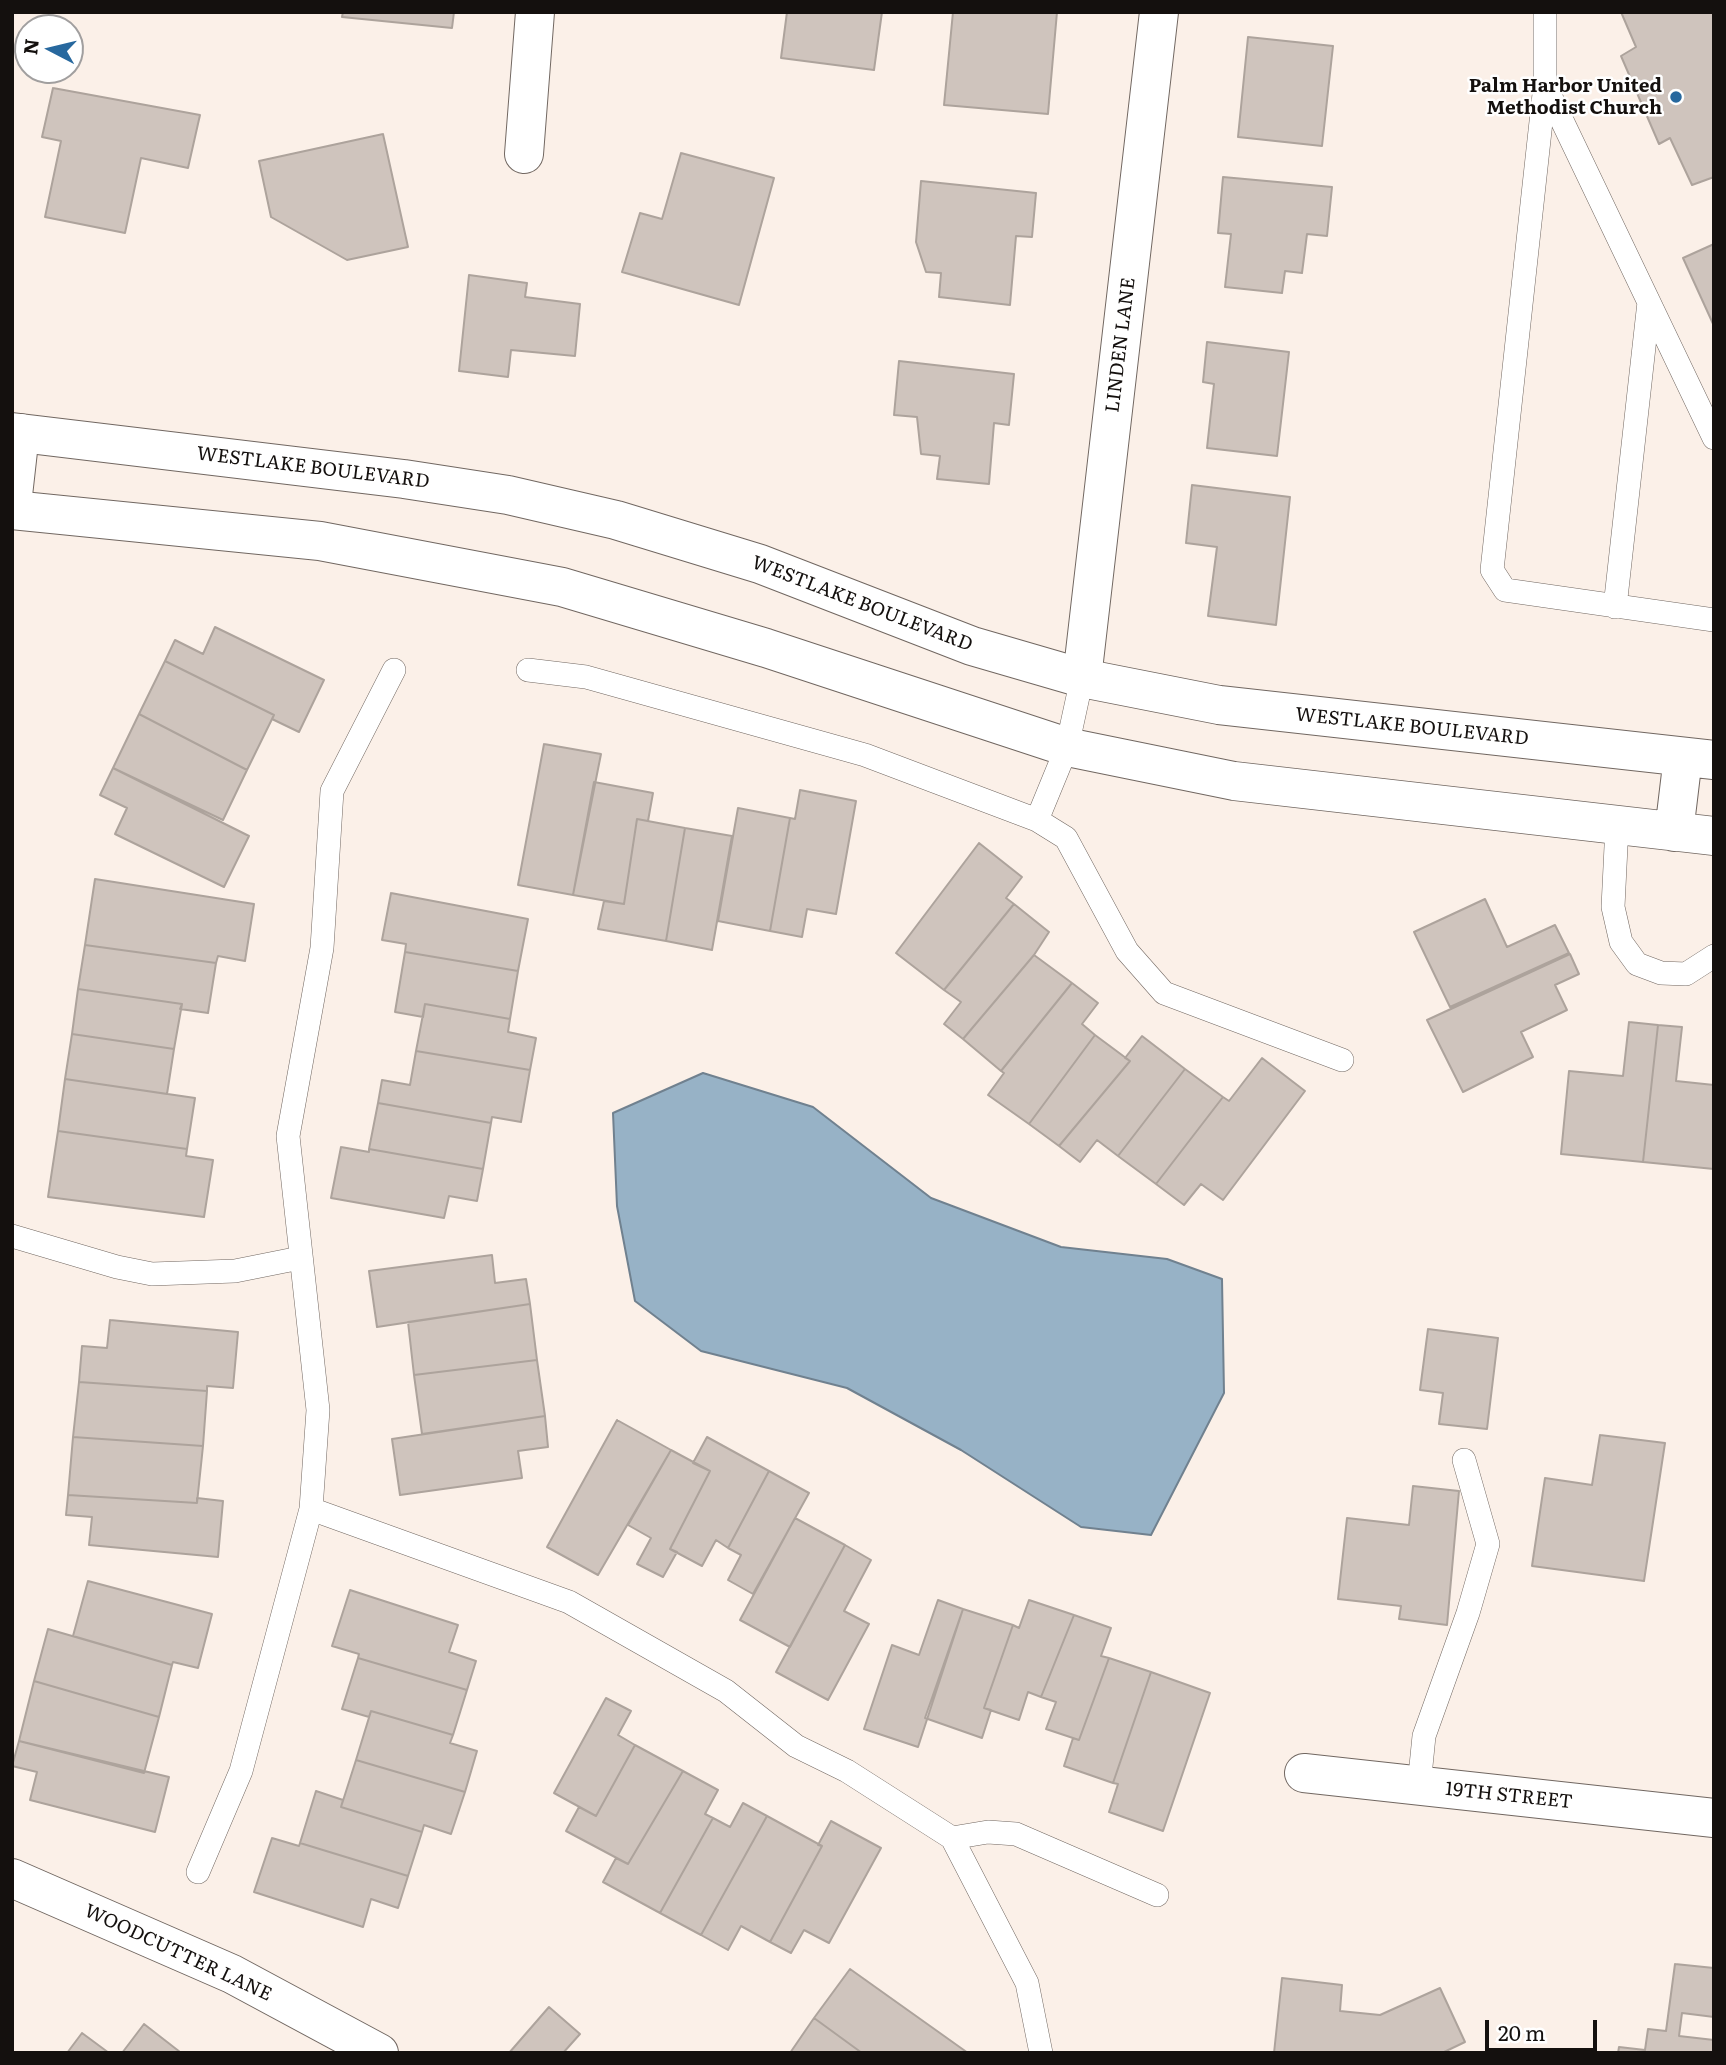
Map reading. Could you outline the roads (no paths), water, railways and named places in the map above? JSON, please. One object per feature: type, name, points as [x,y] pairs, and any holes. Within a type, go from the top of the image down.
[{"type":"street","points":[[524,154],[535,12]]},
{"type":"street","name":"LINDEN LANE","points":[[1082,678],[1159,12]]},
{"type":"street","points":[[12,503],[16,432]]},
{"type":"street","name":"WESTLAKE BOULEVARD","points":[[16,432],[404,479],[508,495],[616,520],[760,564],[972,646],[1082,678],[1219,705],[1698,759]]},
{"type":"street","points":[[12,510],[320,541],[562,587],[766,648],[1068,747],[1234,781],[1714,836]]},
{"type":"street","points":[[1674,832],[1698,759]]},
{"type":"street","name":"19TH STREET","points":[[1304,1773],[1714,1818]]},
{"type":"street","name":"WOODCUTTER LANE","points":[[12,1878],[232,1974],[379,2053]]},
{"type":"lane","points":[[1545,12],[1545,85],[1492,570],[1505,590],[1714,620]]},
{"type":"lane","points":[[1545,85],[1714,438]]},
{"type":"lane","points":[[1615,607],[1648,302]]},
{"type":"lane","points":[[198,1872],[241,1771],[311,1509],[318,1410],[288,1136],[322,948],[332,791],[394,670]]},
{"type":"lane","points":[[528,670],[586,677],[865,755],[1037,820],[1066,838],[1127,951],[1164,993],[1342,1060]]},
{"type":"lane","points":[[1037,820],[1068,747],[1082,678]]},
{"type":"lane","points":[[1617,826],[1613,907],[1621,942],[1637,964],[1661,973],[1686,974],[1714,956]]},
{"type":"lane","points":[[12,1236],[117,1267],[152,1274],[235,1271],[300,1258]]},
{"type":"lane","points":[[1419,1786],[1424,1736],[1468,1613],[1488,1544],[1464,1460]]},
{"type":"lane","points":[[311,1509],[569,1602],[726,1691],[796,1746],[847,1771],[952,1839],[1027,1983],[1041,2053]]},
{"type":"lane","points":[[952,1839],[988,1832],[1016,1834],[1157,1895]]},
{"type":"water","points":[[703,1073],[813,1107],[931,1198],[1061,1247],[1167,1259],[1222,1279],[1224,1393],[1151,1535],[1081,1527],[961,1450],[847,1388],[701,1351],[635,1301],[617,1206],[613,1113]]},
{"type":"place","name":"Palm Harbor United Methodist Church","points":[[1676,97]]}]
